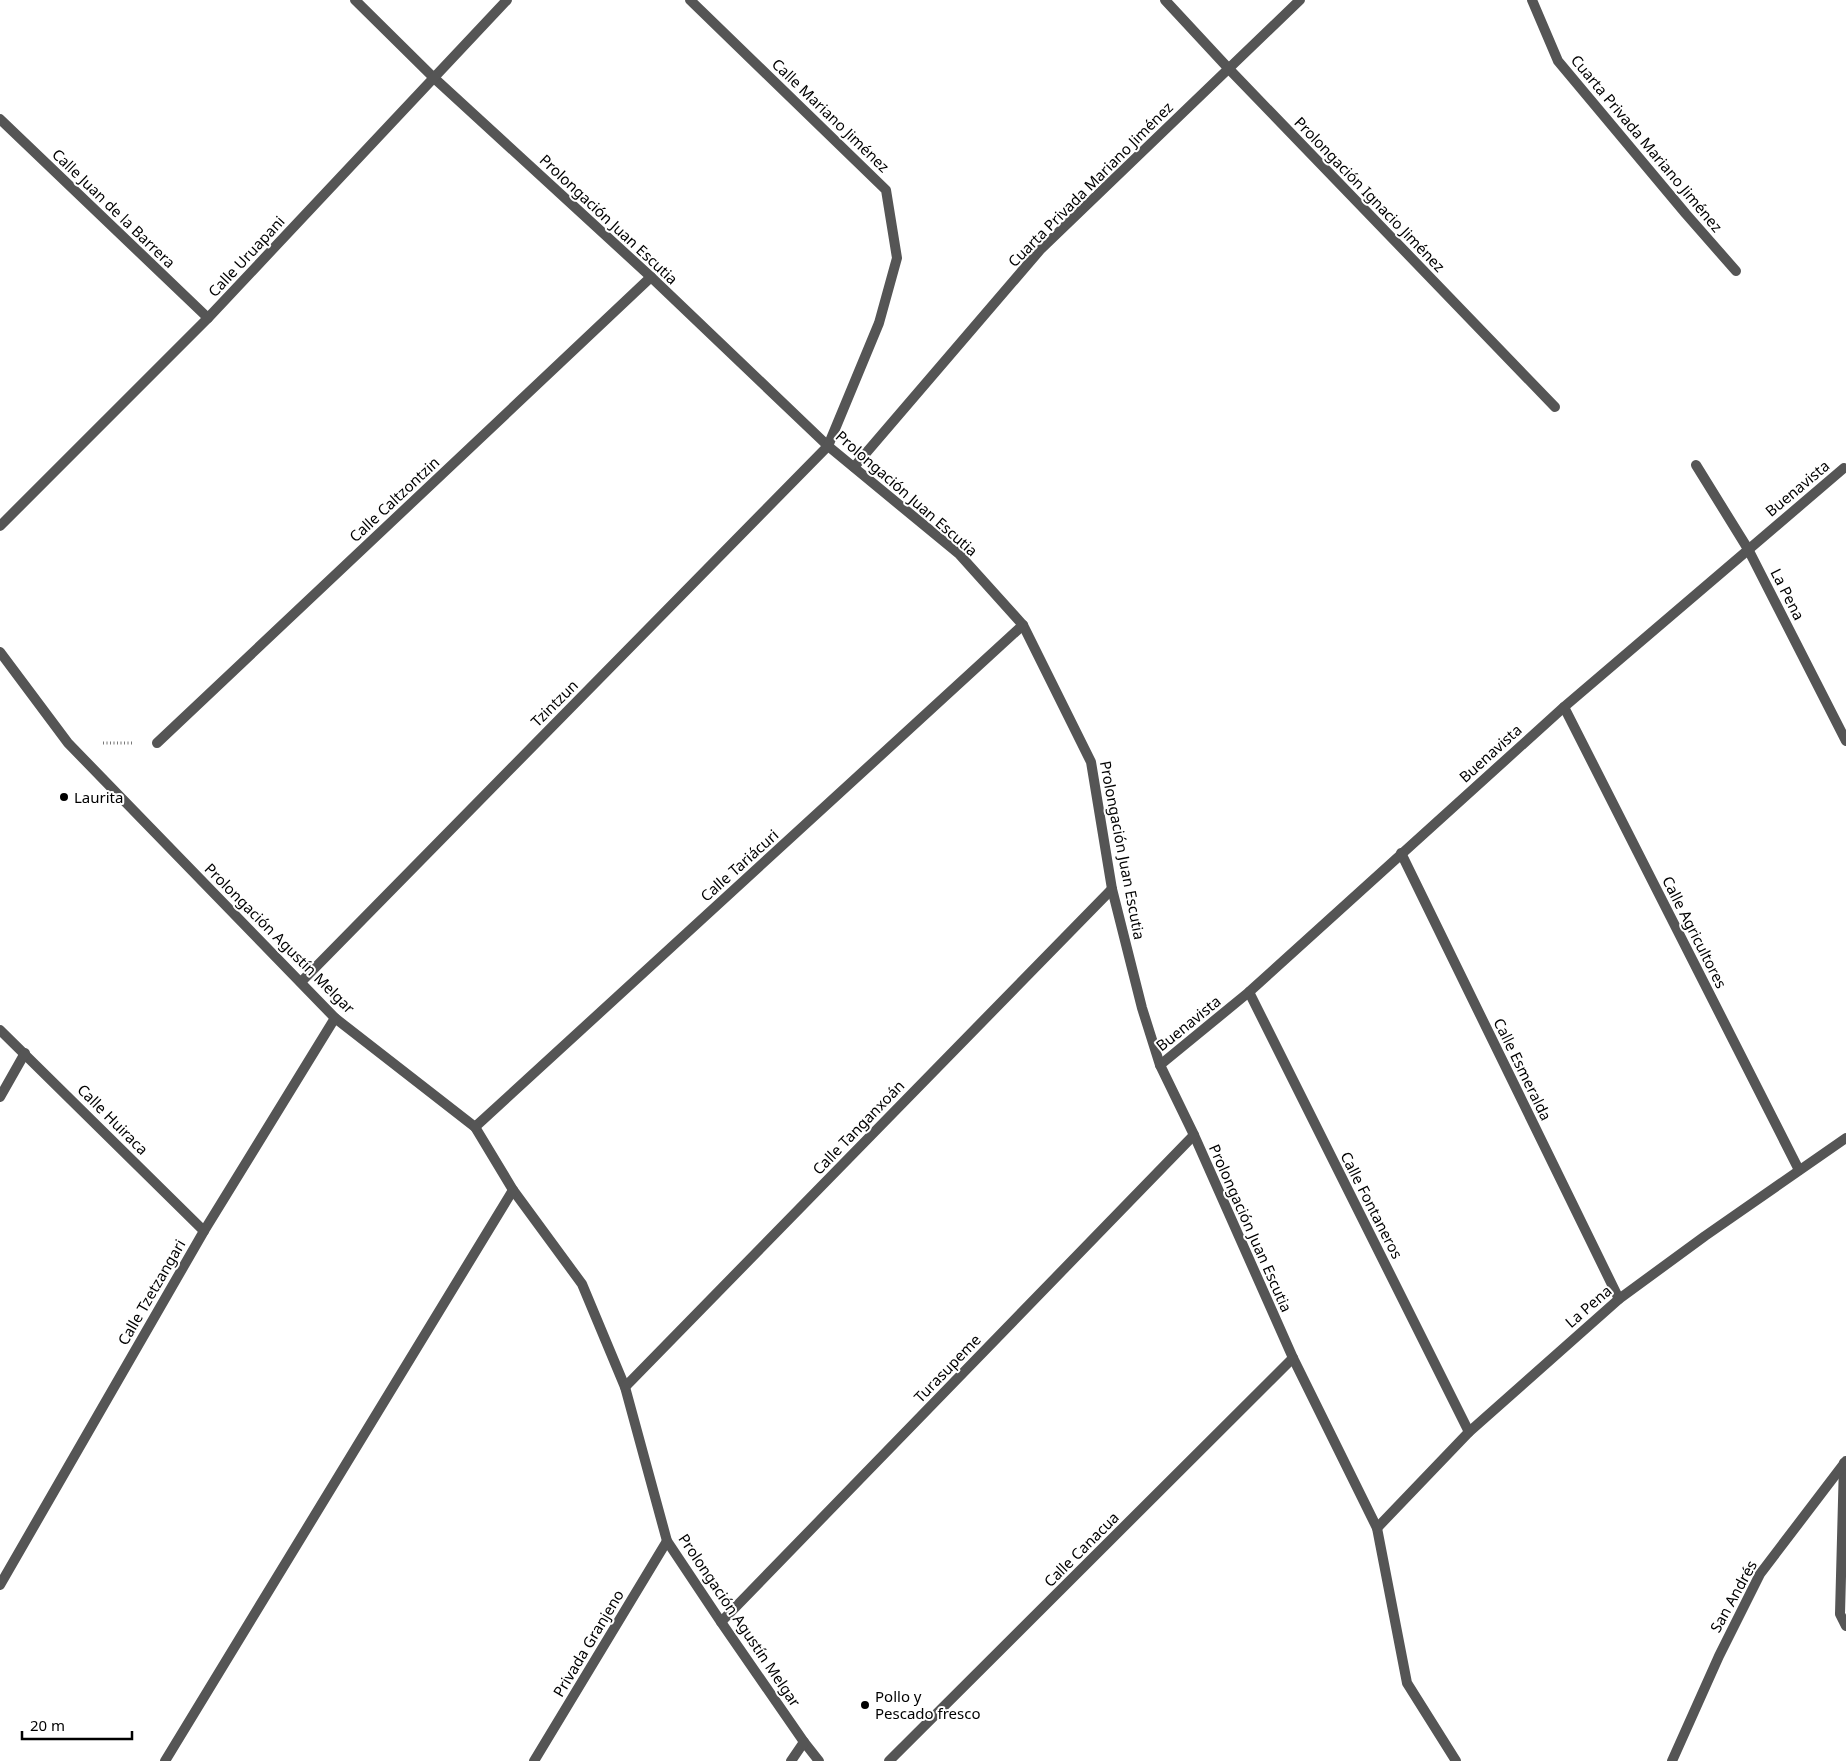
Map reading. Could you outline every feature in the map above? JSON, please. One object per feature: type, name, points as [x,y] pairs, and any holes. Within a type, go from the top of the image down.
[{"type":"street","name":"Prolongación Juan Escutia","points":[[355,0],[433,77],[650,277],[828,446],[959,554],[1023,625],[1091,762],[1112,889],[1142,1008],[1160,1065],[1194,1135],[1293,1358],[1376,1528],[1406,1683],[1456,1761]]},
{"type":"street","name":"Calle Uruapani","points":[[0,526],[208,318],[507,0]]},
{"type":"street","name":"Calle Mariano Jiménez","points":[[690,0],[886,190],[897,258],[879,323],[828,446]]},
{"type":"street","name":"Prolongación Ignacio Jiménez","points":[[1165,0],[1228,69],[1555,407]]},
{"type":"street","name":"Cuarta Privada Mariano Jiménez","points":[[854,467],[1040,250],[1300,0]]},
{"type":"street","name":"Cuarta Privada Mariano Jiménez","points":[[1532,0],[1558,61],[1736,271]]},
{"type":"street","name":"Calle Juan de la Barrera","points":[[0,119],[208,318]]},
{"type":"street","name":"Calle Caltzontzin","points":[[157,743],[650,277]]},
{"type":"street","name":"Tzintzun","points":[[301,982],[828,446]]},
{"type":"street","name":"La Pena","points":[[1696,465],[1748,549],[1846,741]]},
{"type":"street","name":"Buenavista","points":[[1160,1065],[1249,992],[1564,707],[1844,468]]},
{"type":"street","name":"Calle Tariácuri","points":[[475,1127],[1023,625]]},
{"type":"street","name":"Prolongación Agustín Melgar","points":[[0,652],[68,743],[335,1018],[475,1127],[513,1190],[582,1284],[625,1387],[667,1541],[721,1622],[819,1761]]},
{"type":"street","name":"Calle Agricultores","points":[[1564,707],[1799,1170]]},
{"type":"street","name":"Calle Esmeralda","points":[[1401,853],[1619,1299]]},
{"type":"street","name":"Calle Tanganxoán","points":[[625,1387],[1112,889]]},
{"type":"street","name":"Calle Fontaneros","points":[[1249,992],[1469,1432]]},
{"type":"street","name":"Calle Tzetzangari","points":[[0,1585],[204,1231],[335,1018]]},
{"type":"street","name":"Calle Huiraca","points":[[0,1030],[204,1231]]},
{"type":"street","points":[[0,1096],[25,1054]]},
{"type":"street","name":"Turasupeme","points":[[721,1622],[1194,1135]]},
{"type":"street","name":"La Pena","points":[[1376,1528],[1469,1432],[1619,1299],[1705,1236],[1846,1138]]},
{"type":"street","points":[[166,1761],[513,1190]]},
{"type":"street","name":"Calle Canacua","points":[[889,1761],[1293,1358]]},
{"type":"street","points":[[1845,1462],[1840,1614],[1846,1626]]},
{"type":"street","name":"San Andrés","points":[[1672,1761],[1719,1656],[1760,1574],[1845,1462]]},
{"type":"street","name":"Privada Granjeno","points":[[534,1761],[667,1541]]},
{"type":"street","points":[[791,1761],[804,1742]]},
{"type":"path","points":[[68,743],[157,743]]},
{"type":"place","name":"Laurita","points":[[64,797]]},
{"type":"place","name":"Pollo y Pescado fresco","points":[[865,1705]]}]
